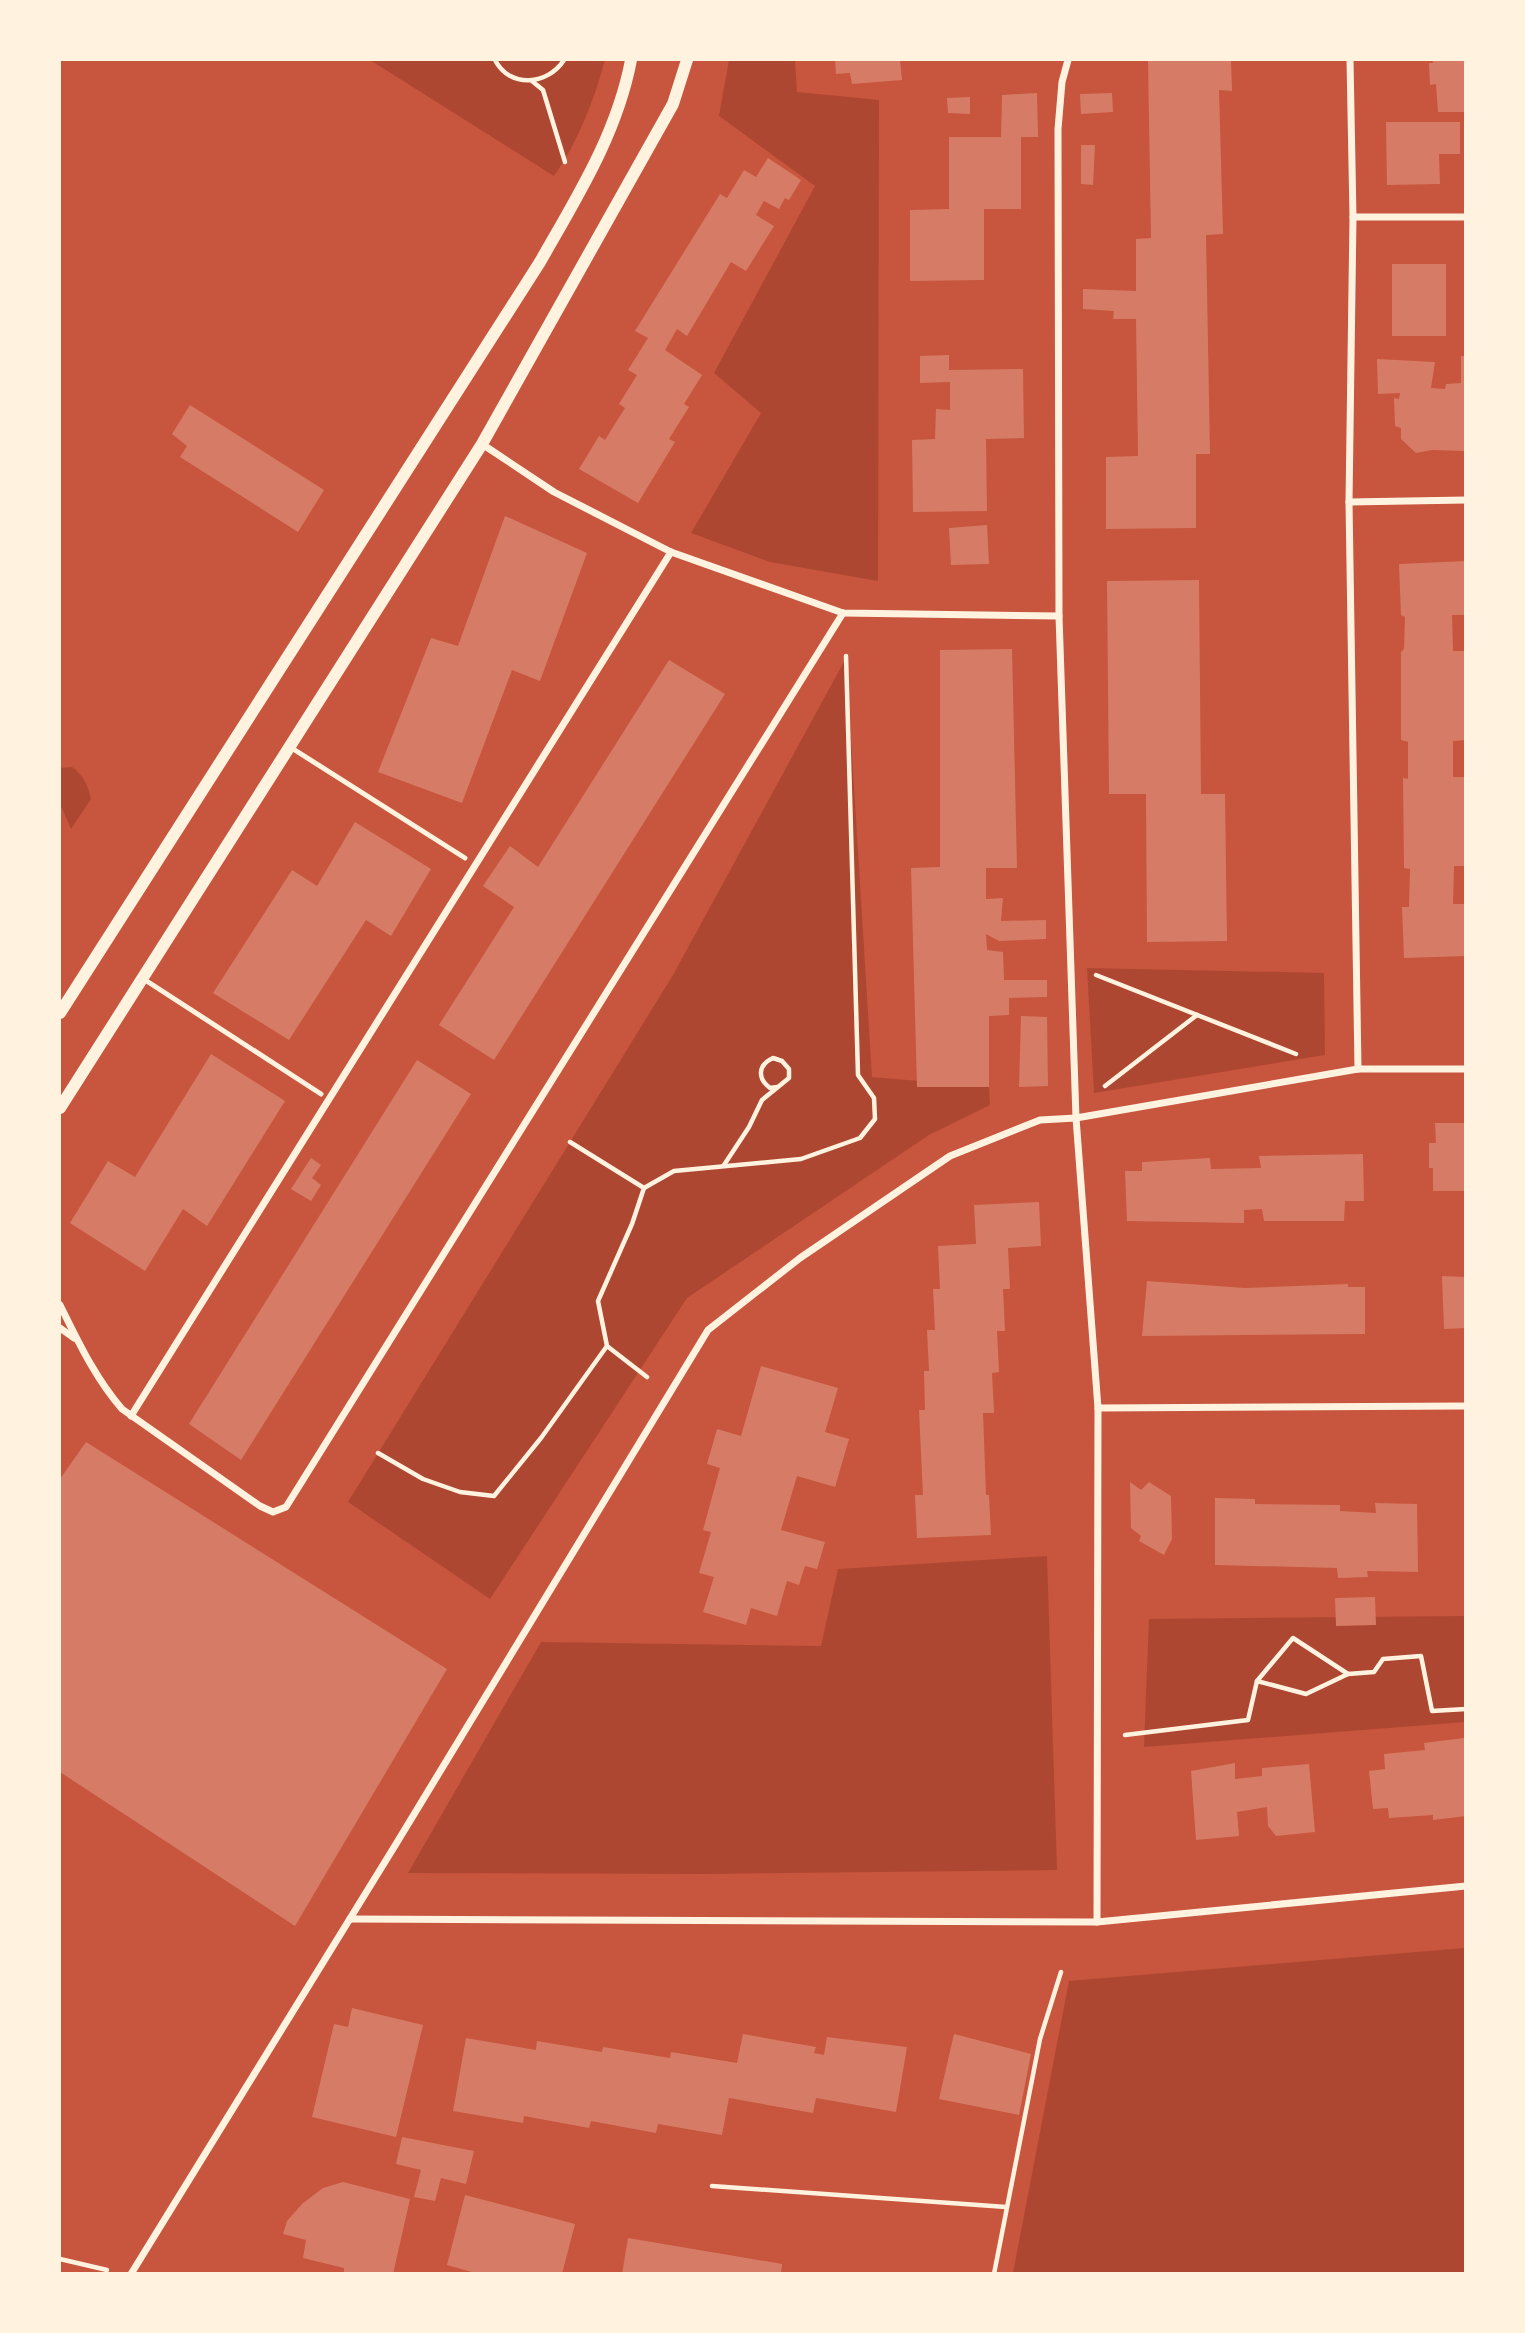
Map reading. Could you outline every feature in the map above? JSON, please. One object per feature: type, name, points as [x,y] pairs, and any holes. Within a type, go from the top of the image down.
[{"type":"street","points":[[60,1013],[540,262],[597,162],[626,87],[631,60]]},
{"type":"street","points":[[60,1108],[482,444],[673,104],[687,60]]},
{"type":"street","points":[[1068,60],[1062,82],[1058,129],[1059,616],[1076,1118],[1098,1408],[1097,1922]]},
{"type":"street","points":[[1350,60],[1353,217],[1349,502],[1358,1069]]},
{"type":"street","points":[[1353,217],[1465,217]]},
{"type":"street","points":[[482,444],[554,492],[671,552],[843,613],[1059,616]]},
{"type":"street","points":[[1349,502],[1465,500]]},
{"type":"street","points":[[131,1416],[671,552]]},
{"type":"street","points":[[60,1305],[106,1391],[122,1409],[260,1506],[273,1513],[286,1507],[843,613]]},
{"type":"street","points":[[131,2273],[708,1330],[800,1258],[950,1156],[1040,1120],[1076,1118],[1358,1069],[1465,1069]]},
{"type":"street","points":[[60,1328],[77,1341]]},
{"type":"street","points":[[1098,1408],[1465,1406]]},
{"type":"street","points":[[350,1919],[1097,1922],[1465,1886]]},
{"type":"lane","points":[[290,746],[465,858]]},
{"type":"lane","points":[[142,978],[321,1094]]},
{"type":"path","points":[[495,60],[507,74],[519,80],[532,81],[555,71],[564,60]]},
{"type":"path","points":[[532,81],[543,90],[566,170]]},
{"type":"path","points":[[647,1377],[607,1346],[598,1301],[632,1224],[644,1188],[674,1171],[801,1159],[860,1138],[875,1119],[874,1098],[858,1075],[843,613]]},
{"type":"path","points":[[1091,973],[1305,1058]]},
{"type":"path","points":[[1101,1089],[1197,1015]]},
{"type":"path","points":[[724,1165],[749,1127],[762,1100],[789,1078],[789,1069],[782,1061],[772,1058],[761,1068],[761,1077],[764,1084],[770,1088],[777,1087]]},
{"type":"path","points":[[570,1142],[644,1188]]},
{"type":"path","points":[[378,1453],[423,1479],[460,1492],[494,1496],[541,1438],[607,1346]]},
{"type":"path","points":[[1125,1735],[1248,1720],[1257,1681],[1293,1638],[1348,1674]]},
{"type":"path","points":[[1257,1681],[1306,1694],[1348,1674],[1374,1672],[1383,1659],[1421,1656],[1432,1711],[1465,1709]]},
{"type":"path","points":[[994,2273],[1040,2039],[1061,1972]]},
{"type":"path","points":[[712,2186],[1006,2207]]},
{"type":"path","points":[[60,2259],[113,2271]]},
{"type":"shaded area","points":[[370,60],[605,60],[584,120],[571,149],[554,176]]},
{"type":"shaded area","points":[[729,60],[795,60],[797,92],[879,100],[878,581],[770,562],[691,533],[761,413],[714,373],[815,186],[719,116]]},
{"type":"shaded area","points":[[846,658],[872,1077],[989,1087],[990,1105],[929,1135],[687,1298],[490,1599],[348,1502],[673,975]]},
{"type":"shaded area","points":[[72,767],[84,781],[91,799],[71,829],[60,804],[60,768]]},
{"type":"shaded area","points":[[1087,968],[1324,973],[1325,1055],[1094,1093]]},
{"type":"shaded area","points":[[1047,1556],[1057,1870],[706,1874],[408,1873],[541,1642],[821,1646],[838,1569]]},
{"type":"shaded area","points":[[1465,1616],[1465,1722],[1144,1747],[1149,1619]]},
{"type":"shaded area","points":[[1465,1948],[1465,2273],[1013,2273],[1069,1981]]},
{"type":"building","points":[[835,60],[900,60],[902,80],[852,84],[850,73],[836,74]]},
{"type":"building","points":[[1148,60],[1231,60],[1232,91],[1219,90],[1223,234],[1206,235],[1210,454],[1196,454],[1196,528],[1106,529],[1106,457],[1138,456],[1136,319],[1113,319],[1114,311],[1083,309],[1083,289],[1136,291],[1136,239],[1151,238]]},
{"type":"building","points":[[1432,60],[1466,60],[1466,112],[1438,112],[1436,84],[1430,85],[1429,63],[1433,63]]},
{"type":"building","points":[[1037,93],[1038,137],[1021,137],[1021,209],[984,209],[984,280],[910,281],[910,210],[949,209],[949,137],[1001,137],[1002,95]]},
{"type":"building","points":[[1112,93],[1113,112],[1081,114],[1080,94]]},
{"type":"building","points":[[970,97],[970,114],[948,113],[947,98]]},
{"type":"building","points":[[1386,122],[1460,122],[1460,154],[1439,154],[1440,184],[1387,185]]},
{"type":"building","points":[[1081,145],[1095,145],[1093,185],[1081,184]]},
{"type":"building","points":[[768,158],[801,180],[789,200],[785,198],[779,209],[764,201],[756,215],[774,226],[746,271],[731,262],[687,336],[677,329],[665,350],[702,375],[684,404],[689,407],[669,439],[675,442],[638,503],[579,469],[599,436],[605,440],[625,408],[619,404],[637,375],[628,370],[648,338],[635,331],[720,194],[727,198],[744,170],[756,177]]},
{"type":"building","points":[[1392,264],[1446,264],[1446,336],[1392,336]]},
{"type":"building","points":[[949,355],[949,370],[1023,369],[1024,438],[986,439],[987,511],[913,512],[912,440],[935,439],[936,409],[950,410],[950,382],[920,383],[920,356]]},
{"type":"building","points":[[1461,356],[1466,356],[1466,451],[1432,450],[1416,453],[1401,439],[1401,428],[1395,426],[1394,398],[1399,399],[1400,393],[1378,394],[1377,359],[1435,362],[1431,388],[1445,389],[1446,384],[1461,383]]},
{"type":"building","points":[[190,405],[324,490],[298,532],[180,457],[187,446],[172,434]]},
{"type":"building","points":[[505,516],[587,553],[540,681],[512,670],[462,803],[378,772],[431,638],[458,646]]},
{"type":"building","points":[[987,525],[989,564],[951,565],[949,528]]},
{"type":"building","points":[[1466,561],[1466,615],[1452,615],[1453,651],[1466,651],[1466,740],[1453,741],[1453,777],[1466,777],[1466,866],[1454,866],[1453,904],[1466,904],[1466,956],[1404,958],[1402,907],[1409,907],[1410,869],[1404,868],[1403,778],[1408,779],[1408,742],[1401,740],[1401,652],[1404,649],[1405,617],[1401,615],[1399,564]]},
{"type":"building","points":[[1199,580],[1201,794],[1225,794],[1227,941],[1147,942],[1146,794],[1109,794],[1107,581]]},
{"type":"building","points":[[1012,649],[1017,868],[986,868],[986,899],[1003,898],[1001,921],[1046,920],[1046,939],[999,941],[986,934],[987,950],[1003,952],[1004,980],[1047,980],[1047,997],[1009,998],[1009,1015],[989,1016],[989,1087],[917,1087],[911,868],[940,867],[940,650]]},
{"type":"building","points":[[669,660],[725,694],[494,1060],[439,1025],[514,907],[483,886],[510,846],[538,867]]},
{"type":"building","points":[[355,822],[431,869],[391,936],[366,920],[289,1040],[213,993],[292,870],[317,886]]},
{"type":"building","points":[[1021,1016],[1047,1017],[1048,1086],[1019,1087]]},
{"type":"building","points":[[211,1054],[285,1101],[207,1226],[183,1209],[145,1271],[70,1223],[108,1161],[135,1177]]},
{"type":"building","points":[[417,1060],[471,1094],[241,1460],[189,1424]]},
{"type":"building","points":[[1435,1123],[1466,1123],[1466,1191],[1433,1191],[1429,1143],[1436,1143]]},
{"type":"building","points":[[1363,1154],[1364,1201],[1345,1201],[1344,1221],[1264,1221],[1262,1209],[1244,1210],[1244,1223],[1127,1221],[1125,1171],[1142,1171],[1142,1162],[1210,1158],[1211,1169],[1261,1168],[1259,1156]]},
{"type":"building","points":[[311,1158],[321,1165],[312,1178],[321,1185],[311,1201],[291,1189]]},
{"type":"building","points":[[1039,1202],[1041,1246],[1008,1248],[1010,1289],[1003,1289],[1005,1331],[997,1331],[999,1372],[992,1373],[994,1413],[983,1413],[986,1495],[989,1495],[991,1535],[917,1538],[915,1495],[923,1495],[919,1410],[925,1410],[924,1371],[929,1371],[927,1330],[935,1330],[933,1289],[940,1289],[938,1246],[976,1244],[974,1205]]},
{"type":"building","points":[[1442,1276],[1466,1277],[1466,1328],[1444,1329]]},
{"type":"building","points":[[1147,1281],[1245,1288],[1348,1284],[1348,1287],[1365,1287],[1365,1334],[1142,1336]]},
{"type":"building","points":[[761,1366],[838,1388],[825,1432],[849,1439],[835,1487],[797,1476],[781,1530],[825,1542],[817,1569],[805,1566],[799,1585],[787,1581],[777,1616],[751,1608],[746,1625],[703,1612],[714,1577],[699,1573],[711,1532],[703,1530],[720,1468],[707,1464],[717,1429],[741,1436]]},
{"type":"building","points":[[86,1442],[447,1669],[295,1926],[60,1772],[60,1479]]},
{"type":"building","points":[[1130,1482],[1141,1490],[1149,1482],[1171,1496],[1172,1539],[1164,1555],[1139,1541],[1141,1536],[1131,1528]]},
{"type":"building","points":[[1215,1498],[1255,1499],[1255,1504],[1340,1505],[1340,1511],[1376,1513],[1375,1503],[1417,1504],[1418,1572],[1367,1571],[1368,1577],[1338,1578],[1337,1568],[1215,1565]]},
{"type":"building","points":[[1375,1597],[1376,1625],[1336,1626],[1335,1598]]},
{"type":"building","points":[[1464,1738],[1466,1816],[1433,1820],[1433,1815],[1389,1818],[1388,1808],[1373,1809],[1369,1771],[1385,1769],[1384,1754],[1425,1750],[1424,1743]]},
{"type":"building","points":[[1235,1763],[1235,1779],[1262,1776],[1262,1768],[1309,1764],[1315,1832],[1276,1836],[1268,1826],[1267,1807],[1237,1812],[1239,1836],[1196,1840],[1191,1771]]},
{"type":"building","points":[[352,2008],[423,2025],[396,2137],[312,2117],[334,2024],[348,2027]]},
{"type":"building","points":[[743,2034],[816,2047],[814,2053],[824,2055],[827,2037],[907,2047],[896,2112],[816,2098],[813,2113],[729,2098],[722,2135],[658,2124],[656,2133],[591,2121],[589,2128],[524,2116],[523,2123],[453,2111],[466,2038],[536,2050],[537,2041],[602,2052],[603,2047],[670,2058],[671,2052],[737,2063]]},
{"type":"building","points":[[954,2034],[1031,2054],[1019,2115],[939,2099]]},
{"type":"building","points":[[402,2137],[474,2151],[466,2184],[441,2178],[435,2201],[414,2197],[421,2170],[396,2164]]},
{"type":"building","points":[[343,2182],[410,2199],[393,2274],[344,2274],[344,2268],[303,2258],[306,2240],[283,2234],[287,2221],[302,2204],[323,2188]]},
{"type":"building","points":[[465,2195],[575,2224],[562,2274],[479,2274],[447,2265]]},
{"type":"building","points":[[628,2238],[782,2264],[781,2274],[622,2274]]}]
